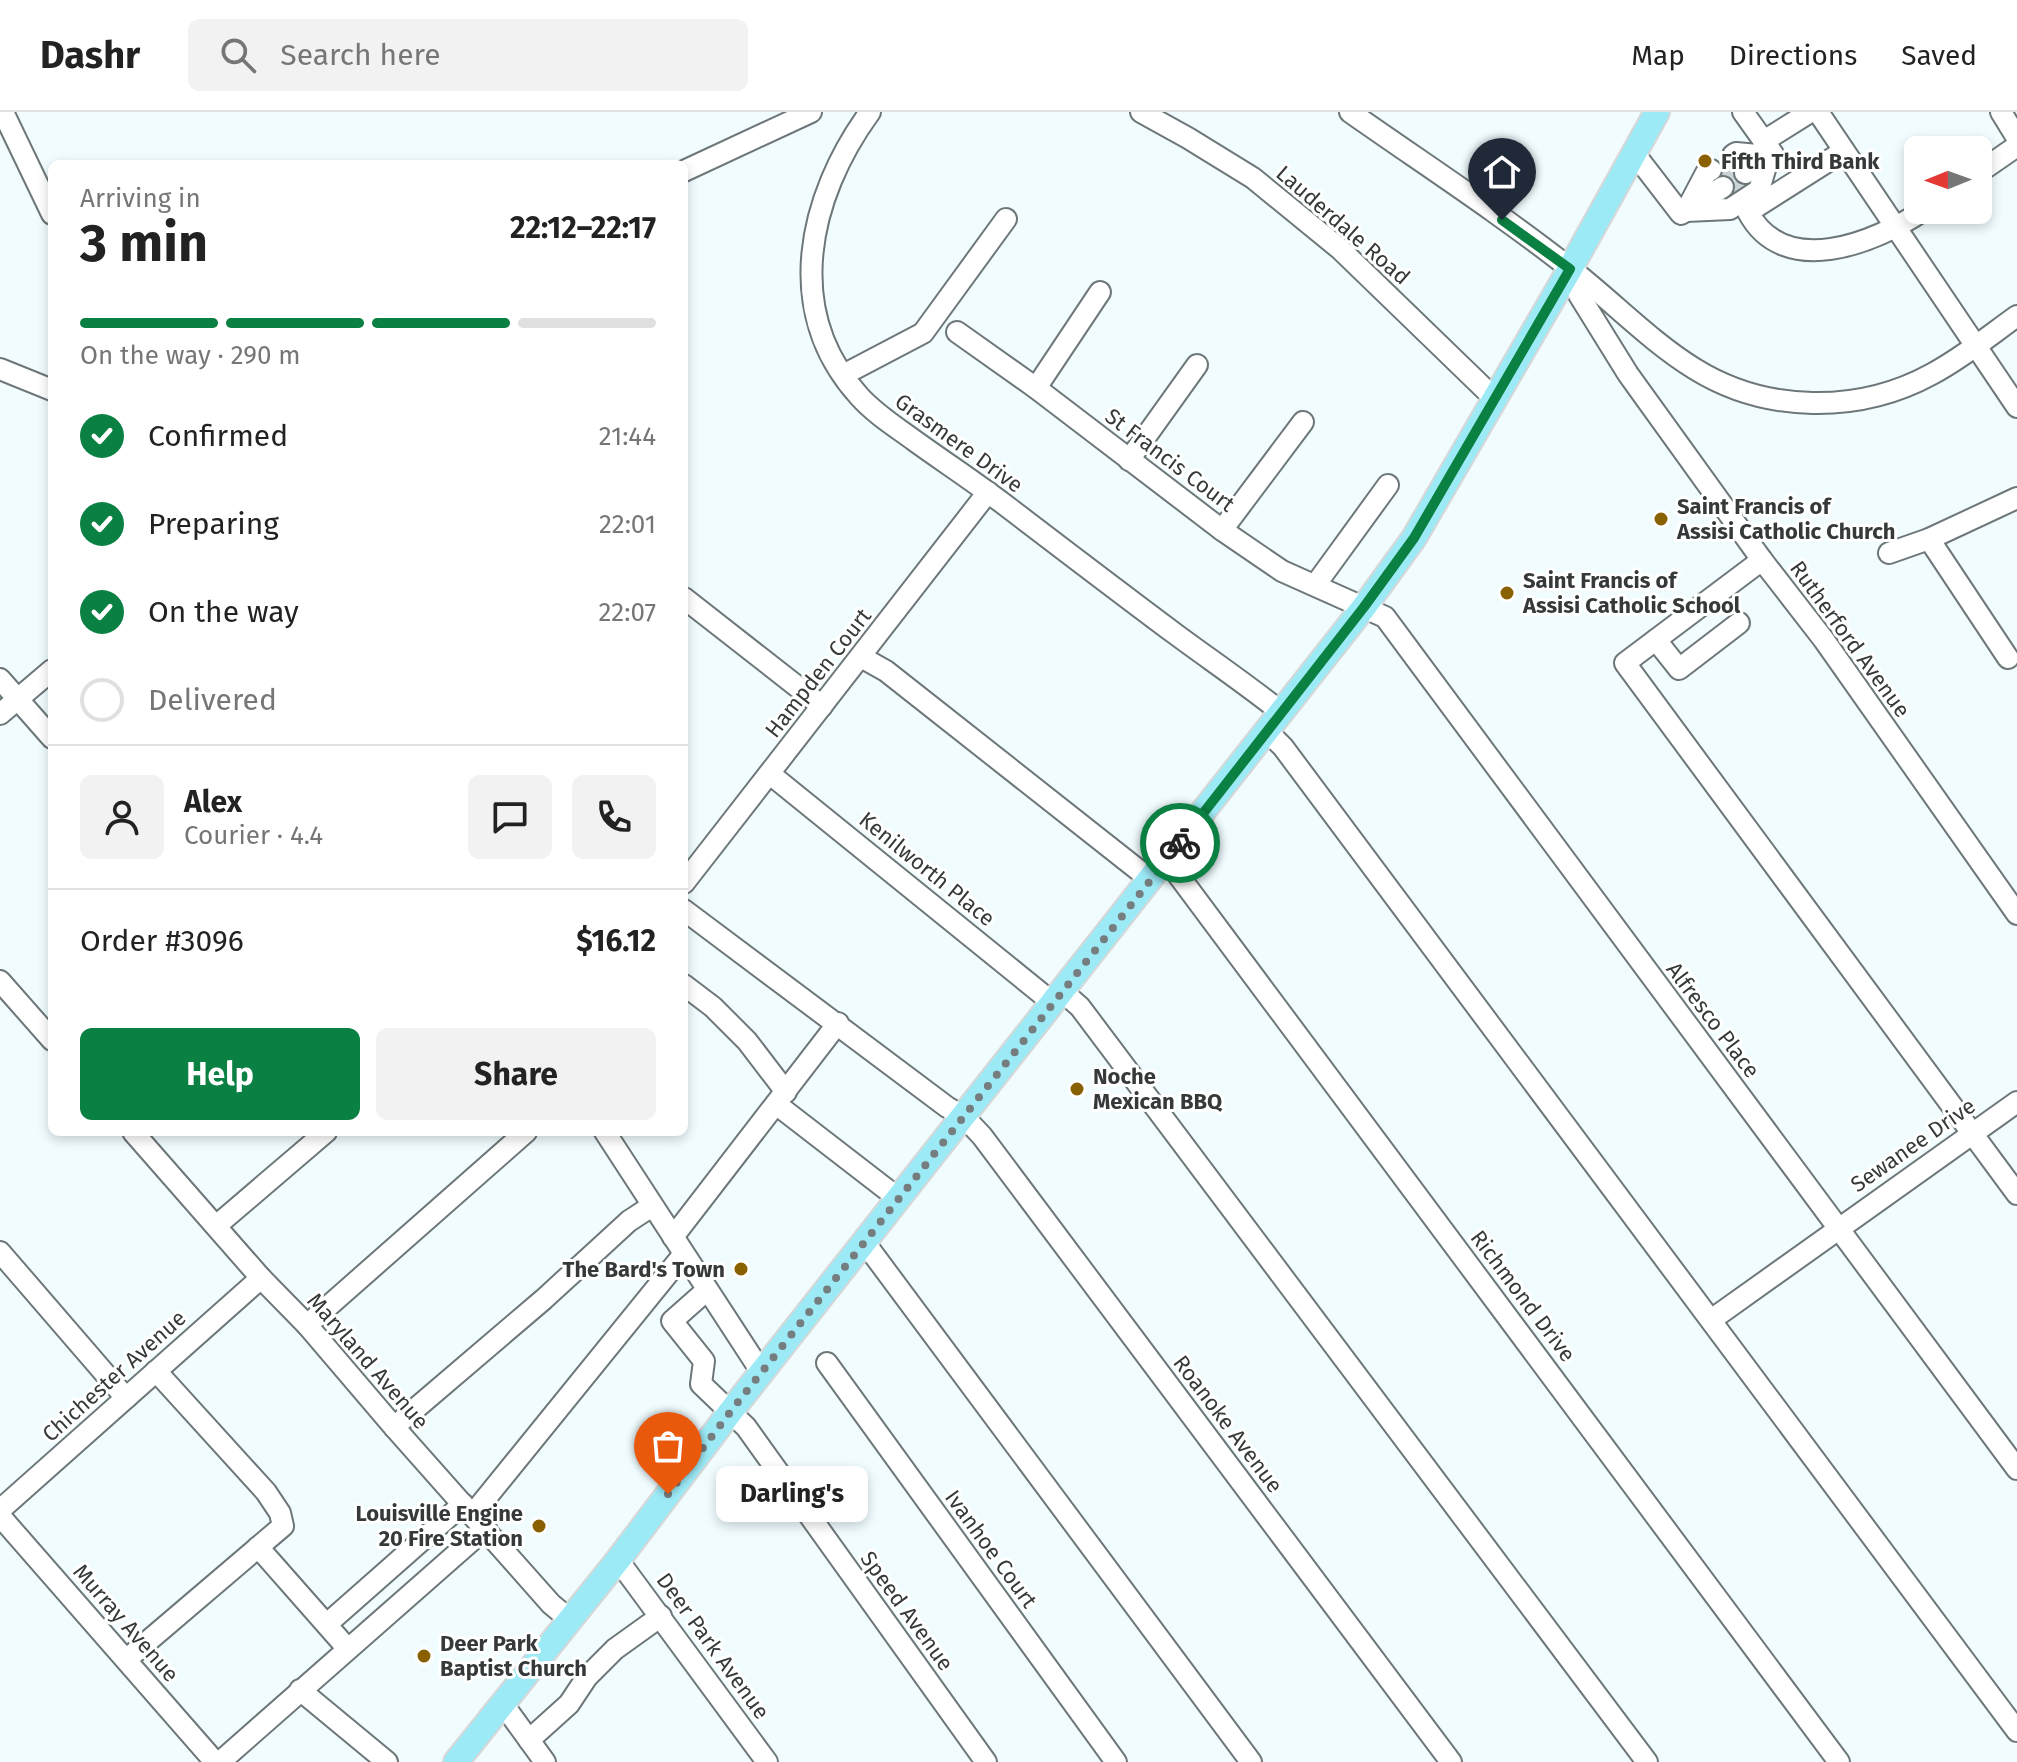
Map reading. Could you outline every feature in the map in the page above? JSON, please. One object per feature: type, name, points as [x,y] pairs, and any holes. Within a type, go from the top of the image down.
[{"type":"main road","points":[[456,1762],[618,1560],[731,1411],[1364,607],[1414,538],[1657,112]]},
{"type":"street","points":[[3,112],[48,206]]},
{"type":"street","points":[[688,169],[811,112]]},
{"type":"street","name":"Grasmere Drive","points":[[870,112],[837,168],[818,216],[811,250],[816,317],[843,375],[858,396],[880,417],[988,492],[1274,722],[1283,747],[2017,1731]]},
{"type":"street","name":"Lauderdale Road","points":[[1141,112],[1264,187],[1340,249],[1495,399]]},
{"type":"street","points":[[1350,112],[1570,269],[1697,370],[1735,388],[1778,400],[1814,404],[1885,394],[1932,374],[2017,316]]},
{"type":"street","points":[[1686,211],[1730,209],[1759,190],[1769,150],[1743,112]]},
{"type":"street","points":[[2001,112],[2017,138]]},
{"type":"street","points":[[1769,150],[1736,153],[1742,169],[1821,114],[2017,407]]},
{"type":"street","points":[[1992,163],[2017,146]]},
{"type":"street","points":[[1844,151],[1748,212],[1756,227],[1768,239],[1790,248],[1816,250],[1874,239],[1904,223]]},
{"type":"street","points":[[1634,153],[1681,214],[1722,201],[1721,183],[1706,173],[1686,211]]},
{"type":"street","points":[[843,375],[923,333],[1006,219]]},
{"type":"street","name":"Rutherford Avenue","points":[[1570,269],[1579,295],[1628,374],[1762,560],[1824,640],[2017,914]]},
{"type":"street","points":[[1036,388],[1100,292]]},
{"type":"street","name":"St Francis Court","points":[[957,332],[1036,388],[1222,530],[1282,571],[1364,607]]},
{"type":"street","points":[[1129,460],[1197,365]]},
{"type":"street","points":[[0,369],[48,388]]},
{"type":"street","points":[[1222,530],[1303,422]]},
{"type":"street","points":[[1316,584],[1388,485]]},
{"type":"street","name":"Hampden Court","points":[[688,878],[988,492]]},
{"type":"street","points":[[1889,553],[1929,539],[2017,498]]},
{"type":"street","points":[[1929,539],[2008,658]]},
{"type":"street","points":[[1762,560],[1625,663],[2017,1194]]},
{"type":"street","points":[[688,601],[822,706]]},
{"type":"street","name":"Alfresco Place","points":[[1364,607],[1385,617],[2017,1469]]},
{"type":"street","points":[[1656,640],[1679,669],[1739,623]]},
{"type":"street","points":[[861,657],[886,671],[1151,880]]},
{"type":"street","points":[[0,714],[48,673]]},
{"type":"street","points":[[0,679],[48,734]]},
{"type":"street","name":"Kenilworth Place","points":[[770,774],[1058,997],[1080,1007],[1647,1762]]},
{"type":"street","name":"Richmond Drive","points":[[1167,860],[1839,1762]]},
{"type":"street","name":"Roanoke Avenue","points":[[688,913],[964,1117],[1451,1762]]},
{"type":"street","points":[[0,982],[48,1036]]},
{"type":"street","points":[[688,988],[713,1007],[747,1041],[781,1098],[899,1199]]},
{"type":"street","points":[[217,1762],[347,1648],[474,1515],[678,1246],[781,1098],[838,1023]]},
{"type":"street","name":"Sewanee Drive","points":[[1711,1320],[2017,1102]]},
{"type":"street","name":"Maryland Avenue","points":[[137,1136],[551,1604],[569,1619]]},
{"type":"street","points":[[216,1226],[321,1136]]},
{"type":"street","points":[[307,1325],[521,1136]]},
{"type":"street","points":[[608,1136],[762,1373]]},
{"type":"street","points":[[394,1427],[544,1299],[629,1221],[652,1206]]},
{"type":"street","points":[[865,1243],[1251,1762]]},
{"type":"street","points":[[0,1252],[126,1398]]},
{"type":"street","name":"Chichester Avenue","points":[[0,1513],[261,1278]]},
{"type":"street","name":"Speed Avenue","points":[[707,1290],[672,1321],[704,1361],[701,1384],[746,1427],[986,1762]]},
{"type":"street","name":"Ivanhoe Court","points":[[827,1363],[1116,1762]]},
{"type":"street","points":[[127,1659],[283,1526],[280,1513],[266,1492],[156,1371]]},
{"type":"street","name":"Murray Avenue","points":[[0,1513],[217,1762]]},
{"type":"street","points":[[327,1624],[474,1515]]},
{"type":"street","points":[[258,1547],[347,1648]]},
{"type":"street","name":"Deer Park Avenue","points":[[618,1560],[767,1762]]},
{"type":"street","points":[[529,1740],[569,1704],[587,1677],[615,1649],[661,1616]]},
{"type":"street","points":[[300,1690],[387,1762]]},
{"type":"street","points":[[503,1704],[545,1762]]},
{"type":"tunnel","points":[[1718,179],[1739,165]]},
{"type":"tunnel","points":[[1730,196],[1751,182]]},
{"type":"way so far","points":[[668,1494],[1180,843]]},
{"type":"place","name":"Fifth Third Bank","points":[[1705,161]]},
{"type":"place","name":"Saint Francis of Assisi Catholic Church","points":[[1661,519]]},
{"type":"place","name":"Saint Francis of Assisi Catholic School","points":[[1507,593]]},
{"type":"place","name":"Noche Mexican BBQ","points":[[1077,1089]]},
{"type":"place","name":"The Bard's Town","points":[[741,1269]]},
{"type":"place","name":"Darling's","points":[[668,1494]]},
{"type":"place","name":"Louisville Engine 20 Fire Station","points":[[539,1526]]},
{"type":"place","name":"Deer Park Baptist Church","points":[[424,1656]]},
{"type":"route","points":[[1180,843],[1414,538],[1570,269],[1502,220]]}]
